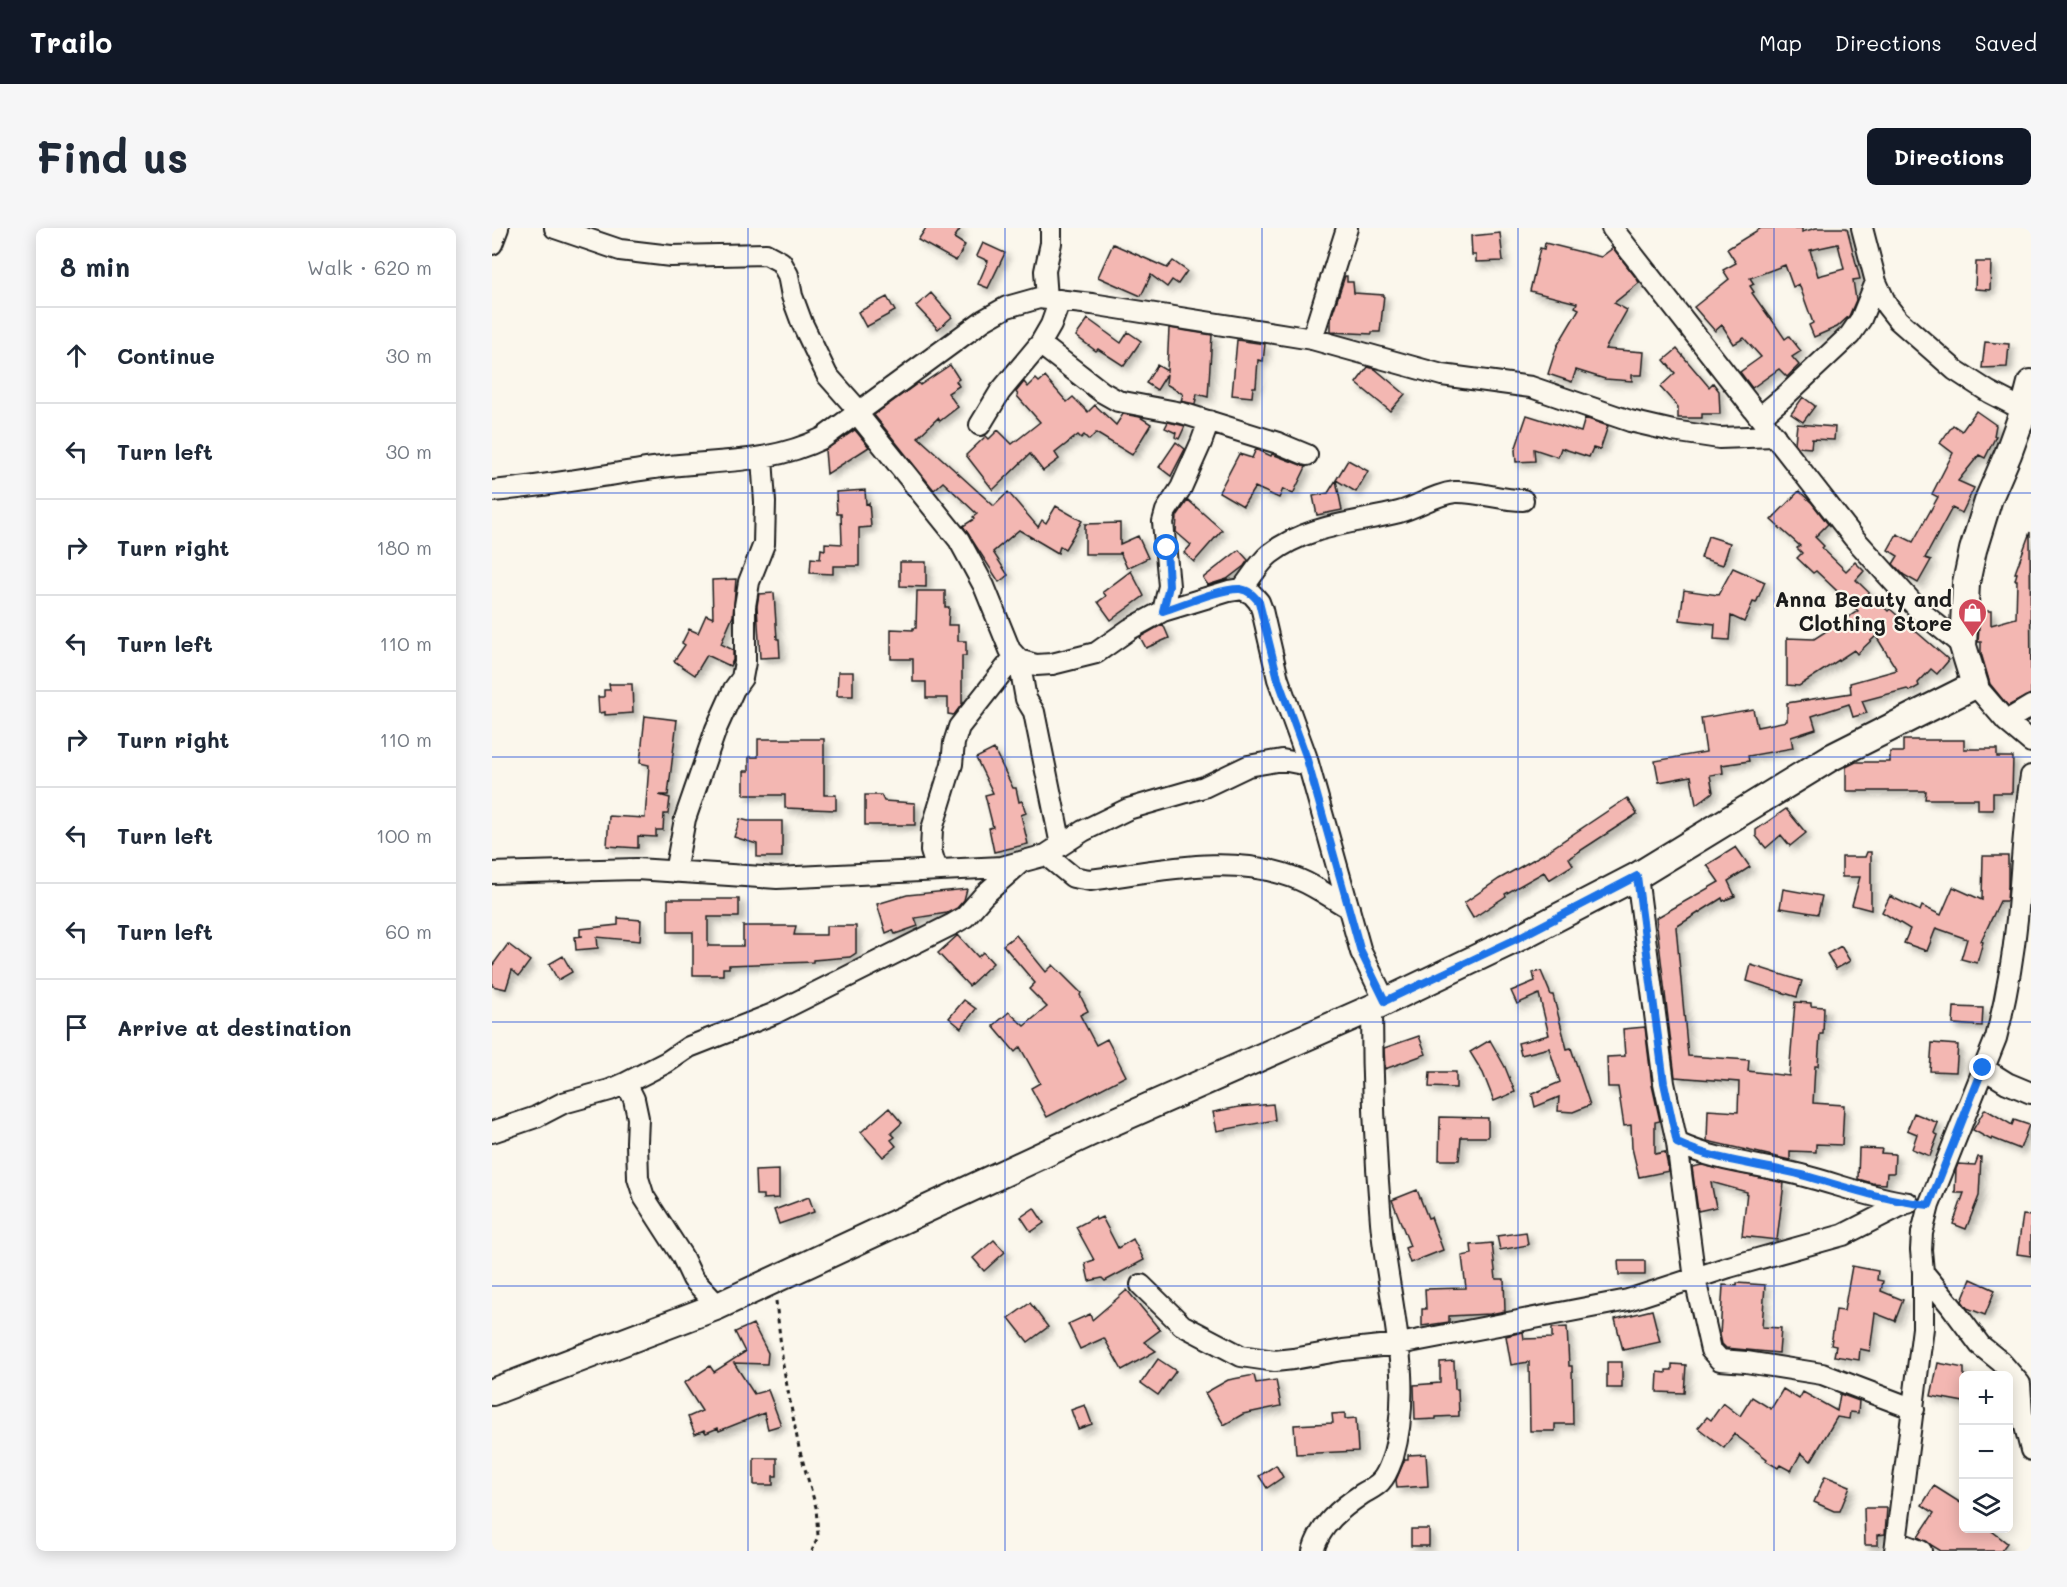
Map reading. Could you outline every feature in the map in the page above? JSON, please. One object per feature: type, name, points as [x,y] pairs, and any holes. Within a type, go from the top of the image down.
[{"type":"main road","points":[[492,1392],[718,1306],[1109,1124],[1378,1005],[1514,940],[1637,876],[1830,758],[1975,686],[1963,646],[1965,583],[1989,498],[2008,454],[2031,383]]},
{"type":"street","points":[[492,244],[498,228]]},
{"type":"street","points":[[555,228],[620,250],[671,256],[766,254],[781,262],[788,275],[792,296],[816,356],[827,375],[959,540],[984,586],[1010,650],[1017,658],[1035,665],[1052,664],[1096,653],[1130,629],[1163,611],[1229,591],[1242,589],[1252,594],[1259,602],[1278,679],[1308,765],[1378,1005],[1372,1094],[1381,1224],[1399,1344],[1400,1426],[1388,1470],[1381,1482],[1333,1516],[1317,1539],[1313,1551]]},
{"type":"street","points":[[980,425],[1000,392],[1040,344],[1052,325],[1053,299],[1045,271],[1052,243],[1051,228]]},
{"type":"street","points":[[1312,339],[1347,228]]},
{"type":"street","points":[[1612,228],[1854,538],[1920,611],[1963,646]]},
{"type":"street","points":[[1862,228],[1876,282],[1887,306],[1898,321],[1972,382],[2024,410]]},
{"type":"street","points":[[1760,417],[1850,335],[1861,319],[1876,282]]},
{"type":"street","points":[[492,491],[521,489],[668,466],[762,458],[805,447],[823,438],[857,411],[992,316],[1007,307],[1039,298],[1312,339],[1442,375],[1532,387],[1630,420],[1673,430],[1719,438],[1775,436]]},
{"type":"street","points":[[1040,344],[1102,392],[1118,401],[1182,413],[1278,443],[1307,455]]},
{"type":"street","points":[[1163,611],[1169,586],[1163,522],[1166,511],[1181,488],[1209,421]]},
{"type":"street","points":[[675,872],[685,819],[716,729],[734,689],[742,678],[745,662],[745,606],[748,590],[764,544],[762,458]]},
{"type":"street","points":[[1242,589],[1268,555],[1310,532],[1399,512],[1451,492],[1523,500]]},
{"type":"street","points":[[1017,658],[1026,699],[1034,712],[1053,850],[1073,878],[1090,880],[1211,865],[1262,869],[1301,880],[1348,908]]},
{"type":"street","points":[[937,870],[931,851],[932,829],[952,764],[954,743],[959,727],[1017,658]]},
{"type":"street","points":[[1975,686],[2006,721],[2031,742]]},
{"type":"street","points":[[2006,721],[2031,706]]},
{"type":"street","points":[[492,873],[636,869],[777,878],[1002,867],[1020,863],[1053,850],[1083,831],[1128,809],[1204,788],[1248,766],[1282,760],[1308,765]]},
{"type":"street","points":[[1921,1551],[1896,1547],[1923,1328],[1922,1233],[1929,1205],[1996,1038],[2012,961],[2018,917],[2025,810],[2031,776]]},
{"type":"street","points":[[492,1132],[536,1117],[562,1102],[610,1090],[626,1083],[690,1047],[773,1014],[953,924],[965,917],[984,895],[1020,863]]},
{"type":"street","points":[[1637,876],[1664,1083],[1677,1143],[1695,1280],[1711,1350],[1720,1360],[1822,1374],[1914,1409]]},
{"type":"street","points":[[1983,1068],[2007,1083],[2031,1093]]},
{"type":"street","points":[[626,1083],[634,1099],[638,1118],[636,1142],[639,1178],[644,1197],[682,1256],[693,1279],[718,1306]]},
{"type":"street","points":[[1677,1143],[1711,1156],[1801,1175],[1884,1199],[1929,1205]]},
{"type":"street","points":[[1141,1285],[1182,1325],[1241,1356],[1275,1361],[1399,1344],[1628,1300],[1842,1235],[1906,1203]]},
{"type":"street","points":[[1923,1272],[1980,1345],[2014,1375],[2031,1385]]},
{"type":"street","points":[[2014,1375],[2020,1384],[2022,1414],[2031,1450]]},
{"type":"path","points":[[774,1281],[783,1365],[799,1448],[816,1507],[818,1536],[812,1551]]},
{"type":"building","points":[[926,228],[961,228],[954,238],[965,245],[956,261],[918,240]]},
{"type":"building","points":[[1761,228],[1802,228],[1802,232],[1816,228],[1847,228],[1860,279],[1853,280],[1856,300],[1849,316],[1837,327],[1814,337],[1809,325],[1813,323],[1799,284],[1793,287],[1785,265],[1750,278],[1754,284],[1750,286],[1754,292],[1752,293],[1785,339],[1789,336],[1801,351],[1792,357],[1799,365],[1787,377],[1779,369],[1752,388],[1740,372],[1761,357],[1744,338],[1734,344],[1722,325],[1715,331],[1694,307],[1729,279],[1723,270],[1736,263],[1727,249]],"holes":[[[1838,244],[1844,269],[1818,276],[1810,250]]]},
{"type":"building","points":[[1500,233],[1503,261],[1476,262],[1476,255],[1472,255],[1471,236]]},
{"type":"building","points":[[983,243],[1005,253],[988,288],[978,284],[988,261],[977,256]]},
{"type":"building","points":[[1545,243],[1601,257],[1613,248],[1637,279],[1639,283],[1614,303],[1627,310],[1605,349],[1644,352],[1642,375],[1632,375],[1632,381],[1605,379],[1576,370],[1572,382],[1548,374],[1557,346],[1579,309],[1575,307],[1577,303],[1530,291],[1540,248],[1544,249]]},
{"type":"building","points":[[1113,244],[1167,268],[1173,261],[1187,271],[1178,284],[1172,280],[1167,287],[1151,275],[1141,296],[1098,277]]},
{"type":"building","points":[[1976,262],[1991,262],[1990,290],[1975,289]]},
{"type":"building","points":[[1345,276],[1347,276],[1347,282],[1353,282],[1354,293],[1384,295],[1380,332],[1372,332],[1372,334],[1331,332],[1331,318]]},
{"type":"building","points":[[931,293],[952,317],[938,329],[916,306]]},
{"type":"building","points":[[887,297],[895,311],[866,327],[858,312]]},
{"type":"building","points":[[1088,319],[1121,343],[1128,332],[1141,341],[1124,366],[1098,349],[1096,351],[1076,336]]},
{"type":"building","points":[[1169,328],[1212,335],[1208,397],[1197,394],[1195,404],[1181,401],[1183,394],[1166,384],[1167,374],[1157,390],[1146,383],[1157,365],[1167,371]]},
{"type":"building","points":[[1237,340],[1265,344],[1263,361],[1258,360],[1256,387],[1253,387],[1252,397],[1232,395]]},
{"type":"building","points":[[1985,342],[2009,344],[2007,367],[1982,368]]},
{"type":"building","points":[[1677,349],[1709,387],[1713,383],[1719,391],[1720,414],[1702,414],[1702,418],[1678,418],[1678,407],[1660,387],[1675,373],[1664,360]]},
{"type":"building","points":[[950,365],[959,379],[956,381],[959,386],[948,393],[958,407],[940,421],[938,418],[918,437],[994,506],[1008,492],[1038,527],[1042,520],[1046,523],[1056,506],[1082,521],[1065,549],[1060,546],[1058,553],[1019,530],[993,552],[1008,575],[999,582],[963,526],[974,519],[973,517],[977,514],[943,482],[934,490],[874,415],[918,383],[920,385]]},
{"type":"building","points":[[1368,367],[1375,369],[1405,394],[1390,411],[1356,383]]},
{"type":"building","points":[[1045,377],[1067,402],[1073,397],[1088,412],[1095,405],[1116,425],[1123,414],[1140,417],[1151,424],[1132,455],[1096,433],[1089,440],[1084,435],[1081,438],[1078,435],[1055,453],[1059,459],[1043,471],[1030,454],[993,490],[966,455],[986,436],[989,439],[998,430],[1012,444],[1040,422],[1016,392],[1024,382],[1028,387],[1036,379],[1039,382]]},
{"type":"building","points":[[1803,397],[1815,406],[1803,422],[1791,414]]},
{"type":"building","points":[[1976,411],[1996,425],[1994,436],[1996,436],[1985,458],[1979,455],[1958,481],[1974,488],[1962,513],[1952,508],[1925,558],[1931,560],[1918,583],[1904,575],[1893,564],[1898,556],[1888,550],[1897,534],[1913,542],[1938,497],[1932,494],[1953,453],[1940,443],[1953,425],[1962,431]]},
{"type":"building","points":[[1527,415],[1581,432],[1585,418],[1608,426],[1600,450],[1593,448],[1589,457],[1561,448],[1558,457],[1534,449],[1535,461],[1516,462],[1515,450]]},
{"type":"building","points":[[1168,422],[1185,426],[1179,439],[1175,437],[1176,433],[1165,428]]},
{"type":"building","points":[[1797,424],[1835,427],[1834,440],[1812,439],[1811,448],[1798,447],[1795,443]]},
{"type":"building","points":[[855,430],[869,447],[827,474],[825,450]]},
{"type":"building","points":[[1176,442],[1185,449],[1171,476],[1159,467]]},
{"type":"building","points":[[1256,449],[1306,467],[1293,494],[1283,489],[1279,498],[1255,487],[1243,506],[1219,492],[1239,454],[1252,458]]},
{"type":"building","points":[[1348,460],[1368,471],[1356,492],[1336,480]]},
{"type":"building","points":[[1336,480],[1342,510],[1317,515],[1313,496],[1328,493]]},
{"type":"building","points":[[865,490],[866,504],[869,503],[871,527],[859,528],[859,566],[833,566],[833,574],[810,573],[811,558],[820,559],[821,549],[825,550],[825,543],[842,544],[841,514],[837,514],[836,492]]},
{"type":"building","points":[[1799,491],[1812,503],[1828,524],[1815,537],[1824,546],[1822,548],[1846,571],[1855,562],[1864,571],[1856,580],[1888,611],[1890,609],[1949,660],[1937,674],[1931,669],[1918,683],[1919,686],[1910,691],[1907,689],[1862,701],[1867,713],[1853,717],[1849,704],[1812,716],[1816,729],[1791,737],[1793,748],[1748,756],[1749,761],[1722,765],[1723,773],[1710,775],[1713,792],[1696,805],[1691,776],[1659,782],[1655,761],[1706,752],[1701,718],[1753,709],[1757,727],[1787,721],[1787,703],[1851,693],[1850,683],[1897,670],[1876,636],[1857,654],[1854,650],[1799,686],[1787,685],[1787,638],[1814,639],[1858,611],[1816,571],[1813,573],[1797,558],[1802,553],[1797,548],[1800,546],[1771,520]]},
{"type":"building","points":[[1188,500],[1222,530],[1194,562],[1184,553],[1191,545],[1176,532],[1177,516]]},
{"type":"building","points":[[1120,523],[1120,544],[1138,536],[1148,558],[1127,568],[1120,552],[1120,554],[1085,554],[1085,524]]},
{"type":"building","points":[[2030,532],[2031,694],[2008,706],[1990,684],[1981,653],[1981,642],[1978,642],[1980,611],[1991,611],[1991,625],[2016,618],[2017,580],[2015,580],[2017,573],[2015,573]]},
{"type":"building","points":[[1708,536],[1730,543],[1723,565],[1701,558]]},
{"type":"building","points":[[1239,550],[1248,560],[1244,566],[1227,579],[1208,585],[1203,578]]},
{"type":"building","points":[[900,562],[926,562],[926,587],[900,586]]},
{"type":"building","points":[[1733,568],[1765,582],[1744,622],[1731,616],[1729,640],[1714,639],[1715,624],[1680,620],[1684,590],[1718,595]]},
{"type":"building","points":[[1131,571],[1144,596],[1111,620],[1098,602],[1106,596],[1103,592]]},
{"type":"building","points":[[736,579],[733,616],[721,644],[733,650],[733,660],[730,666],[707,655],[695,675],[674,661],[685,645],[682,643],[689,629],[698,633],[706,615],[713,618],[712,580]]},
{"type":"building","points":[[917,591],[945,591],[945,607],[949,607],[948,625],[958,625],[958,641],[966,641],[966,656],[962,656],[962,704],[954,715],[948,714],[948,698],[926,698],[926,682],[913,682],[913,659],[891,659],[891,629],[913,630],[916,628]]},
{"type":"building","points":[[774,593],[780,657],[760,658],[757,606],[759,594]]},
{"type":"building","points":[[1163,624],[1169,638],[1146,648],[1140,637]]},
{"type":"building","points":[[838,672],[853,672],[853,696],[837,696]]},
{"type":"building","points":[[609,684],[632,684],[633,713],[605,715],[605,712],[599,713],[598,697],[604,697],[604,690],[610,690]]},
{"type":"building","points":[[645,716],[677,720],[668,795],[659,795],[670,798],[668,814],[664,814],[663,830],[656,830],[656,837],[638,836],[638,848],[607,846],[609,816],[645,818],[649,765],[640,763]]},
{"type":"building","points":[[758,739],[824,739],[824,795],[836,795],[836,810],[785,808],[785,795],[744,795],[744,771],[749,771],[749,757],[758,757]]},
{"type":"building","points":[[1903,740],[1964,740],[1964,749],[1997,749],[1997,757],[2013,757],[2012,793],[1993,793],[1993,810],[1978,810],[1978,799],[1925,799],[1926,791],[1846,791],[1846,767],[1856,762],[1890,762],[1890,752],[1903,752]]},
{"type":"building","points":[[994,749],[1013,788],[1016,788],[1019,802],[1022,801],[1026,813],[1021,815],[1028,844],[994,852],[989,828],[993,827],[985,795],[993,793],[976,758]]},
{"type":"building","points":[[865,795],[881,795],[884,801],[915,803],[915,825],[865,825]]},
{"type":"building","points":[[1627,798],[1637,814],[1569,858],[1573,865],[1549,880],[1544,872],[1505,894],[1506,896],[1473,918],[1464,903]]},
{"type":"building","points":[[1786,809],[1806,833],[1790,846],[1781,835],[1766,848],[1756,836],[1756,830]]},
{"type":"building","points":[[740,819],[782,821],[782,857],[757,857],[757,844],[734,837]]},
{"type":"building","points":[[1736,847],[1750,867],[1728,881],[1735,896],[1723,901],[1722,898],[1676,927],[1688,1056],[1749,1060],[1748,1071],[1789,1076],[1795,1002],[1824,1007],[1823,1034],[1820,1034],[1818,1066],[1815,1066],[1813,1103],[1844,1105],[1842,1145],[1816,1144],[1816,1152],[1790,1151],[1790,1160],[1707,1141],[1708,1110],[1738,1112],[1739,1082],[1675,1077],[1656,918],[1719,882],[1707,865]]},
{"type":"building","points":[[1867,852],[1871,852],[1871,910],[1852,905],[1860,877],[1842,877],[1842,857],[1865,857]]},
{"type":"building","points":[[1983,856],[2008,856],[2008,886],[2007,901],[2000,901],[1981,941],[1983,942],[1977,963],[1961,959],[1967,939],[1936,928],[1927,951],[1904,943],[1910,929],[1882,912],[1890,896],[1920,911],[1922,906],[1941,915],[1953,887],[1982,900]]},
{"type":"building","points":[[967,889],[964,900],[957,908],[947,913],[915,918],[918,926],[895,934],[893,930],[886,933],[877,904],[907,895]]},
{"type":"building","points":[[1783,889],[1822,896],[1818,914],[1780,908]]},
{"type":"building","points":[[668,899],[739,899],[739,917],[708,917],[708,946],[743,946],[743,926],[796,926],[794,935],[826,935],[826,926],[856,926],[856,953],[850,957],[813,960],[813,962],[729,965],[729,968],[723,968],[723,975],[693,975],[693,932],[668,932]]},
{"type":"building","points":[[618,918],[641,920],[640,941],[597,937],[598,948],[576,950],[575,937],[583,936],[580,936],[580,929],[618,925]]},
{"type":"building","points":[[958,935],[978,957],[983,952],[993,963],[969,986],[938,953]]},
{"type":"building","points":[[1016,935],[1046,972],[1053,965],[1081,993],[1088,1011],[1080,1015],[1096,1045],[1107,1039],[1126,1076],[1047,1117],[1031,1088],[1040,1083],[1020,1047],[1015,1052],[993,1026],[1009,1012],[1024,1026],[1047,1007],[1029,989],[1035,983],[1003,945]]},
{"type":"building","points":[[508,944],[530,961],[519,976],[512,970],[506,989],[492,986],[492,966]]},
{"type":"building","points":[[1841,946],[1850,961],[1836,969],[1827,954]]},
{"type":"building","points":[[563,956],[572,972],[558,980],[549,964]]},
{"type":"building","points":[[1751,965],[1802,981],[1797,997],[1747,981]]},
{"type":"building","points":[[1541,971],[1553,995],[1567,1049],[1571,1048],[1590,1105],[1573,1112],[1558,1111],[1559,1097],[1535,1107],[1532,1094],[1560,1082],[1549,1048],[1521,1055],[1518,1043],[1549,1035],[1539,994],[1517,1004],[1511,991],[1535,981],[1533,973]]},
{"type":"building","points":[[964,1000],[976,1009],[961,1028],[949,1018]]},
{"type":"building","points":[[1954,1007],[1983,1008],[1982,1026],[1953,1024]]},
{"type":"building","points":[[1645,1027],[1652,1085],[1660,1121],[1655,1122],[1655,1154],[1665,1152],[1669,1171],[1639,1177],[1632,1148],[1631,1125],[1624,1126],[1618,1087],[1608,1087],[1607,1057],[1625,1056],[1623,1029]]},
{"type":"building","points":[[1419,1036],[1426,1054],[1385,1069],[1384,1048]]},
{"type":"building","points":[[1490,1040],[1505,1067],[1515,1092],[1494,1101],[1483,1073],[1470,1052]]},
{"type":"building","points":[[1932,1043],[1958,1045],[1956,1072],[1930,1071]]},
{"type":"building","points":[[1430,1072],[1456,1072],[1456,1088],[1429,1087]]},
{"type":"building","points":[[1273,1104],[1275,1120],[1217,1131],[1213,1112]]},
{"type":"building","points":[[889,1108],[902,1123],[891,1133],[895,1137],[891,1140],[896,1146],[883,1157],[861,1132]]},
{"type":"building","points":[[1985,1109],[2012,1125],[2014,1120],[2029,1125],[2020,1149],[1992,1138],[1991,1140],[1973,1130]]},
{"type":"building","points":[[1914,1113],[1938,1123],[1934,1133],[1938,1135],[1930,1156],[1912,1149],[1917,1134],[1907,1130]]},
{"type":"building","points":[[1440,1117],[1488,1118],[1488,1137],[1461,1137],[1459,1160],[1439,1160]]},
{"type":"building","points":[[1859,1148],[1882,1149],[1881,1153],[1895,1154],[1894,1173],[1887,1173],[1886,1184],[1858,1179]]},
{"type":"building","points":[[1978,1157],[1981,1157],[1979,1196],[1966,1229],[1953,1224],[1964,1193],[1955,1193],[1956,1169],[1958,1164],[1975,1165]]},
{"type":"building","points":[[1702,1165],[1784,1183],[1777,1240],[1742,1236],[1747,1192],[1711,1182],[1716,1207],[1698,1211],[1692,1167]]},
{"type":"building","points":[[779,1170],[779,1198],[763,1199],[763,1195],[756,1195],[755,1171]]},
{"type":"building","points":[[1417,1190],[1428,1218],[1431,1217],[1443,1250],[1410,1263],[1405,1248],[1410,1246],[1392,1200]]},
{"type":"building","points":[[809,1197],[814,1212],[779,1224],[774,1210]]},
{"type":"building","points":[[1034,1208],[1044,1223],[1031,1232],[1021,1217]]},
{"type":"building","points":[[2023,1215],[2031,1216],[2031,1256],[2017,1254]]},
{"type":"building","points":[[1095,1217],[1096,1220],[1102,1217],[1118,1248],[1133,1239],[1144,1260],[1105,1281],[1102,1278],[1089,1281],[1085,1263],[1094,1260],[1076,1227]]},
{"type":"building","points":[[1526,1232],[1528,1245],[1500,1250],[1497,1236]]},
{"type":"building","points":[[994,1240],[1005,1252],[984,1271],[973,1258]]},
{"type":"building","points":[[1492,1243],[1496,1279],[1504,1279],[1505,1311],[1449,1316],[1449,1322],[1422,1326],[1422,1309],[1426,1309],[1425,1289],[1466,1288],[1462,1256],[1472,1254],[1471,1245]]},
{"type":"building","points":[[1618,1261],[1645,1261],[1645,1275],[1619,1275]]},
{"type":"building","points":[[1852,1266],[1878,1271],[1877,1280],[1883,1281],[1881,1291],[1903,1300],[1895,1321],[1875,1313],[1870,1351],[1860,1349],[1859,1360],[1834,1356],[1836,1346],[1831,1345],[1836,1310],[1844,1311]]},
{"type":"building","points":[[1971,1279],[1995,1290],[1985,1315],[1967,1308],[1962,1301]]},
{"type":"building","points":[[1737,1283],[1765,1285],[1762,1327],[1781,1328],[1779,1353],[1726,1348],[1722,1344],[1720,1335],[1723,1285],[1737,1286]]},
{"type":"building","points":[[1127,1290],[1160,1330],[1144,1342],[1156,1351],[1122,1370],[1104,1338],[1080,1349],[1068,1324],[1090,1314],[1092,1320]]},
{"type":"building","points":[[1030,1303],[1048,1327],[1028,1342],[1009,1318]]},
{"type":"building","points":[[1652,1310],[1660,1342],[1623,1350],[1615,1319]]},
{"type":"building","points":[[753,1324],[768,1353],[767,1364],[734,1363],[754,1394],[768,1390],[781,1425],[768,1429],[764,1413],[719,1431],[718,1428],[706,1433],[704,1430],[695,1434],[688,1417],[702,1411],[684,1383],[710,1366],[714,1372],[745,1352],[735,1332]]},
{"type":"building","points":[[1567,1327],[1569,1366],[1572,1366],[1573,1424],[1555,1424],[1555,1431],[1530,1431],[1529,1362],[1511,1365],[1506,1336],[1523,1332],[1524,1339],[1552,1338],[1552,1328]]},
{"type":"building","points":[[1158,1359],[1176,1371],[1158,1395],[1141,1383]]},
{"type":"building","points":[[1454,1361],[1459,1416],[1415,1420],[1414,1385],[1440,1383],[1440,1362]]},
{"type":"building","points":[[1607,1362],[1622,1362],[1622,1388],[1607,1388]]},
{"type":"building","points":[[1938,1363],[1964,1368],[1964,1371],[1959,1371],[1959,1401],[1931,1396]]},
{"type":"building","points":[[1672,1364],[1686,1365],[1684,1393],[1657,1392],[1658,1372],[1666,1373],[1666,1370],[1672,1370]]},
{"type":"building","points":[[1254,1375],[1256,1383],[1276,1380],[1281,1406],[1243,1414],[1224,1425],[1205,1393],[1228,1380]]},
{"type":"building","points":[[1783,1389],[1799,1399],[1803,1392],[1837,1411],[1840,1394],[1859,1401],[1858,1413],[1850,1412],[1849,1419],[1837,1417],[1811,1461],[1801,1453],[1791,1471],[1780,1465],[1778,1468],[1766,1461],[1767,1459],[1734,1434],[1724,1448],[1698,1428],[1707,1417],[1711,1420],[1723,1403],[1740,1416],[1752,1397],[1771,1409]]},
{"type":"building","points":[[1085,1405],[1092,1424],[1078,1429],[1071,1410]]},
{"type":"building","points":[[1345,1413],[1345,1419],[1356,1418],[1358,1451],[1296,1454],[1294,1425],[1333,1423],[1332,1414]]},
{"type":"building","points":[[1426,1454],[1428,1486],[1397,1488],[1396,1480],[1408,1455]]},
{"type":"building","points":[[754,1458],[777,1458],[777,1476],[773,1476],[773,1485],[754,1485]]},
{"type":"building","points":[[1276,1465],[1283,1477],[1267,1488],[1259,1476]]},
{"type":"building","points":[[1825,1476],[1850,1486],[1840,1511],[1834,1511],[1814,1502]]},
{"type":"building","points":[[1934,1486],[1959,1502],[1959,1533],[1994,1533],[2007,1543],[2001,1551],[1941,1551],[1918,1537],[1934,1513],[1922,1505]]},
{"type":"building","points":[[1864,1508],[1887,1508],[1885,1534],[1878,1535],[1878,1545],[1865,1545]]},
{"type":"building","points":[[1411,1529],[1429,1529],[1429,1546],[1411,1546]]},
{"type":"place","name":"Anna Beauty and Clothing Store","points":[[1973,638]]},
{"type":"route","points":[[1167,548],[1169,586],[1163,611],[1242,589],[1252,594],[1259,602],[1278,679],[1306,756],[1361,952],[1385,1001],[1514,940],[1637,876],[1664,1083],[1677,1143],[1700,1154],[1801,1175],[1884,1199],[1929,1205],[1983,1068]]}]
